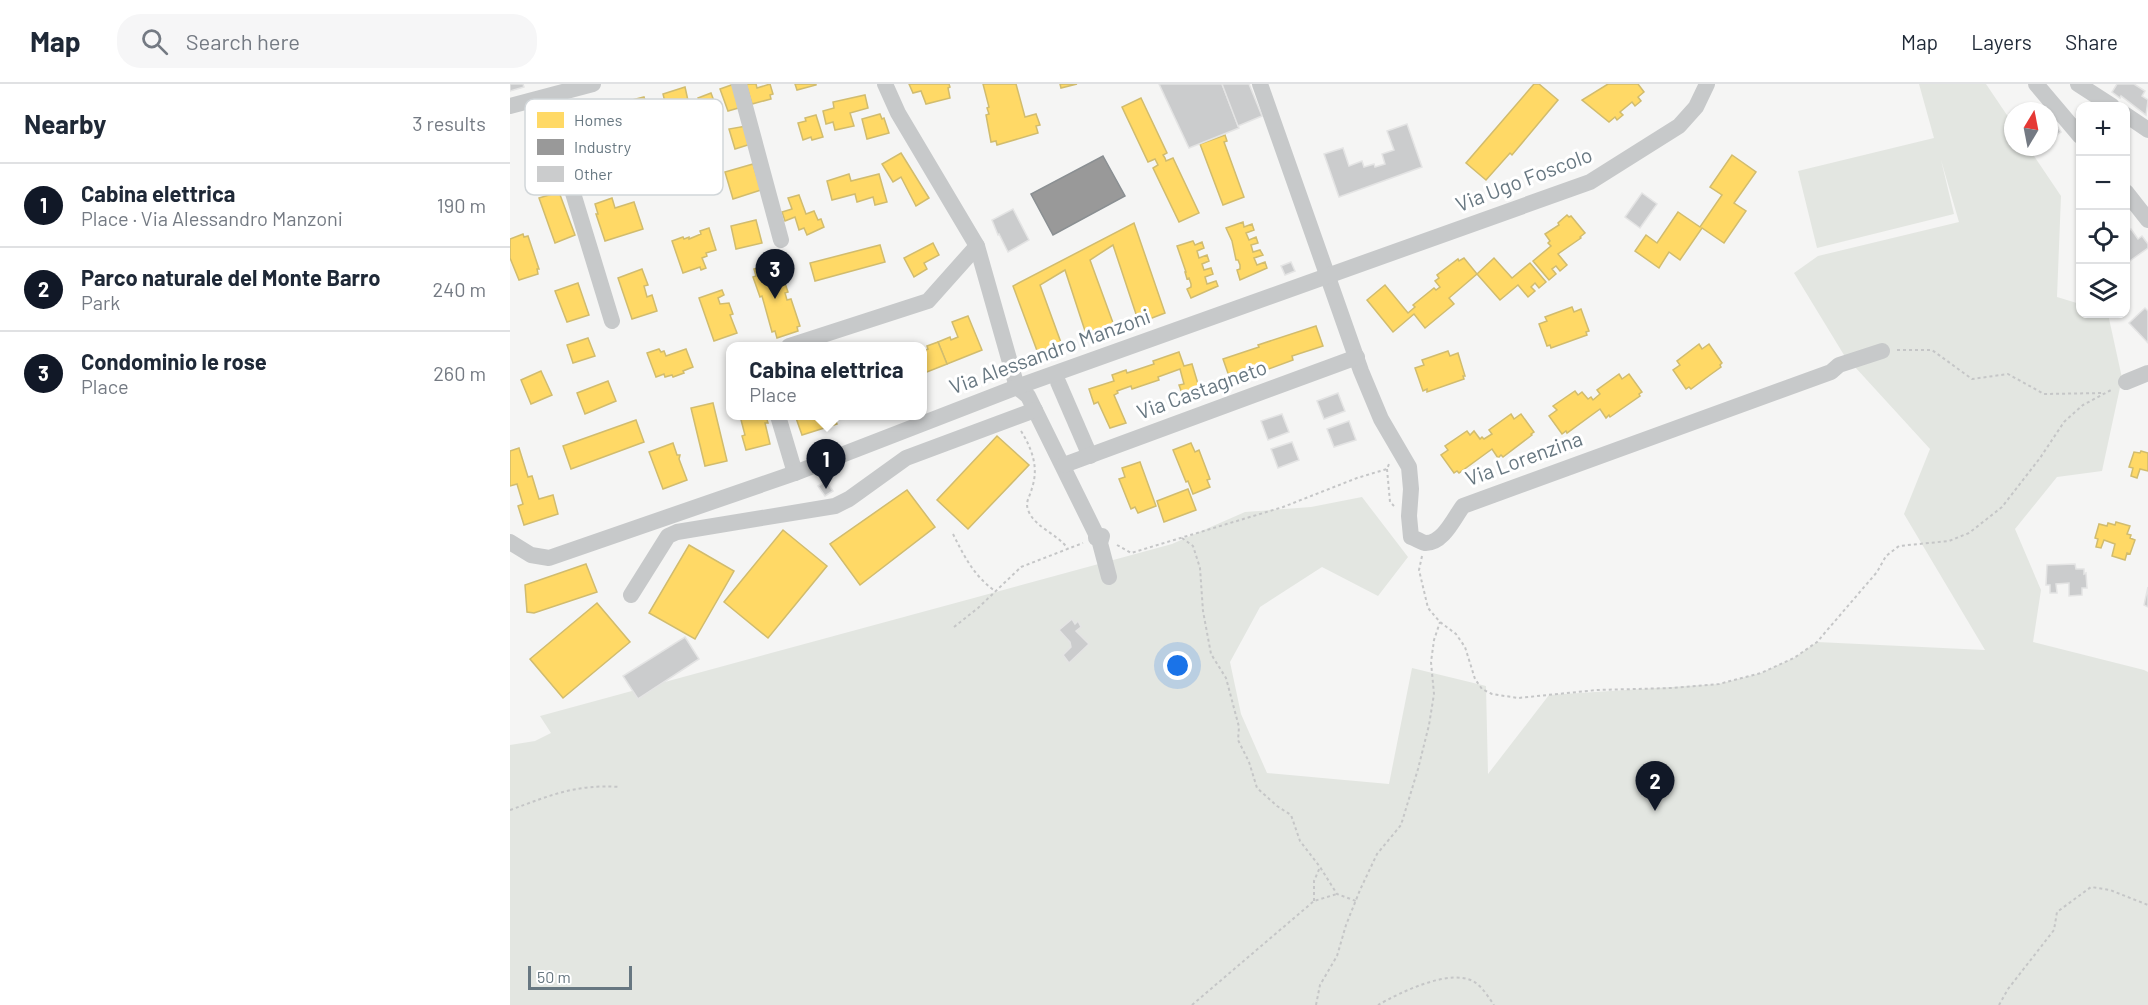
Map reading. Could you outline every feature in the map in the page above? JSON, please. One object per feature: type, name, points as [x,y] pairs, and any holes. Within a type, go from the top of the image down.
[{"type":"street","points":[[540,99],[592,84]]},
{"type":"street","points":[[740,84],[781,240]]},
{"type":"street","points":[[885,84],[898,113],[977,246],[1017,387],[1028,396],[1099,537],[1109,577]]},
{"type":"street","points":[[1260,84],[1381,419],[1409,467],[1411,537],[1425,543]]},
{"type":"street","name":"Via Ugo Foscolo","points":[[1329,276],[1590,182],[1679,126],[1696,107],[1707,84]]},
{"type":"street","points":[[2036,84],[2076,131]]},
{"type":"street","points":[[2078,84],[2106,102]]},
{"type":"street","points":[[510,106],[525,102]]},
{"type":"street","points":[[2130,118],[2148,130]]},
{"type":"street","points":[[574,195],[612,321]]},
{"type":"street","points":[[2130,197],[2148,220]]},
{"type":"street","points":[[801,342],[928,301],[977,246]]},
{"type":"street","name":"Via Alessandro Manzoni","points":[[510,542],[531,555],[549,558],[795,472],[1017,387],[1329,276]]},
{"type":"street","name":"Via Lorenzina","points":[[1425,543],[1436,540],[1463,506],[1832,372],[1839,365],[1882,351]]},
{"type":"street","name":"Via Castagneto","points":[[1064,465],[1357,357]]},
{"type":"street","points":[[2126,382],[2148,373]]},
{"type":"street","points":[[1058,382],[1090,456]]},
{"type":"street","points":[[631,595],[668,536],[677,532],[835,506],[849,500],[906,458],[1035,410]]},
{"type":"street","points":[[779,420],[795,472]]},
{"type":"street","points":[[663,519],[668,536]]},
{"type":"path","points":[[1882,351],[1932,350],[1972,379],[2008,374],[2044,394],[2107,393]]},
{"type":"path","points":[[1425,543],[1419,570],[1428,608],[1440,622],[1456,634],[1465,647],[1475,679],[1482,689],[1491,694],[1518,699],[1597,690],[1719,684],[1761,673],[1794,658],[1817,642],[1878,572],[1886,556],[1893,549],[1899,546],[1949,541],[1969,533],[2002,507],[2040,458],[2064,422],[2083,405],[2126,382]]},
{"type":"path","points":[[1013,418],[1031,447],[1036,470],[1032,489],[1026,500],[1029,512],[1046,530],[1062,540],[1068,549]]},
{"type":"path","points":[[954,627],[1022,567],[1099,537],[1131,553],[1282,507],[1357,478],[1387,470],[1389,464]]},
{"type":"path","points":[[952,534],[973,572],[996,592]]},
{"type":"path","points":[[1182,538],[1193,546],[1200,568],[1203,611],[1210,654],[1226,678],[1239,727],[1238,740],[1249,762],[1257,788],[1276,806],[1291,815],[1300,841],[1337,894]]},
{"type":"path","points":[[1316,1005],[1320,985],[1337,956],[1346,925],[1377,854],[1401,825],[1418,769],[1434,694],[1431,662],[1434,640],[1440,622]]},
{"type":"path","points":[[510,810],[567,790],[594,785],[620,787]]},
{"type":"path","points":[[1314,901],[1314,881],[1320,867]]},
{"type":"path","points":[[1999,1005],[2008,989],[2054,930],[2057,912],[2091,887],[2110,890],[2148,905]]},
{"type":"path","points":[[1191,1005],[1314,901],[1337,894],[1356,901]]},
{"type":"path","points":[[1378,1005],[1397,995],[1451,976],[1475,982],[1494,1005]]},
{"type":"shaded area","points":[[1919,84],[1986,84],[2004,111],[2004,156],[2034,156],[2061,196],[2057,297],[2076,303],[2076,318],[2109,318],[2122,378],[2102,471],[2057,477],[2015,529],[2041,590],[2033,642],[2148,672],[2148,1005],[510,1005],[510,745],[535,741],[551,733],[540,716],[1172,544],[1245,512],[1311,507],[1362,497],[1408,557],[1378,596],[1322,567],[1260,607],[1230,662],[1241,714],[1267,773],[1389,784],[1412,668],[1486,686],[1488,774],[1549,695],[1719,684],[1761,673],[1794,658],[1817,642],[1985,650],[1904,514],[1930,449],[1844,355],[1794,273],[1818,256],[1959,222],[1941,160],[1954,214],[1817,248],[1798,171],[1934,138]]},
{"type":"building: Homes","points":[[734,84],[742,107],[728,111],[720,89]]},
{"type":"building: Homes","points":[[746,84],[756,84],[757,88],[770,84],[773,94],[770,95],[771,99],[752,104]]},
{"type":"building: Homes","points":[[795,84],[816,84],[816,85],[797,90]]},
{"type":"building: Homes","points":[[909,84],[949,84],[950,98],[926,104],[921,91],[913,93]]},
{"type":"building: Homes","points":[[983,84],[1016,84],[1025,117],[1036,114],[1040,125],[1036,126],[1038,133],[997,145],[996,141],[991,142],[986,115],[989,114],[987,108],[989,107]]},
{"type":"building: Homes","points":[[1060,84],[1077,84],[1061,88]]},
{"type":"building: Homes","points":[[1534,84],[1539,84],[1558,100],[1512,155],[1510,153],[1486,180],[1466,163]]},
{"type":"building: Homes","points":[[1608,84],[1638,84],[1644,92],[1638,97],[1641,101],[1635,106],[1632,102],[1620,112],[1623,115],[1609,122],[1582,100]]},
{"type":"building: Homes","points":[[685,87],[688,99],[664,99],[663,94]]},
{"type":"building: Homes","points":[[711,93],[713,99],[698,99]]},
{"type":"building: Homes","points":[[865,95],[868,108],[850,113],[854,126],[835,130],[833,122],[826,124],[823,111],[834,108],[833,102]]},
{"type":"building: Homes","points":[[1141,98],[1167,153],[1163,155],[1166,161],[1173,158],[1199,213],[1179,222],[1153,168],[1158,165],[1155,159],[1148,162],[1122,107]]},
{"type":"building: Homes","points":[[880,114],[882,119],[884,118],[889,133],[867,139],[862,119]]},
{"type":"building: Homes","points":[[816,115],[823,137],[803,140],[798,123]]},
{"type":"building: Homes","points":[[746,126],[751,144],[735,149],[729,129]]},
{"type":"building: Homes","points":[[1225,135],[1227,141],[1224,142],[1244,197],[1223,205],[1200,144]]},
{"type":"building: Homes","points":[[901,153],[929,198],[916,206],[901,177],[893,182],[882,164]]},
{"type":"building: Homes","points":[[1732,155],[1756,172],[1734,203],[1746,211],[1724,243],[1702,228],[1680,260],[1669,252],[1659,268],[1635,251],[1646,235],[1657,243],[1678,212],[1700,227],[1722,195],[1710,187]]},
{"type":"building: Homes","points":[[753,164],[761,190],[733,199],[725,172]]},
{"type":"building: Homes","points":[[849,174],[851,181],[879,174],[887,202],[875,205],[873,197],[857,202],[855,194],[832,200],[827,181]]},
{"type":"building: Homes","points":[[560,195],[575,235],[555,243],[539,198]]},
{"type":"building: Homes","points":[[799,195],[806,214],[814,211],[824,227],[807,235],[804,228],[799,230],[795,217],[785,221],[782,212],[792,209],[788,198]]},
{"type":"building: Homes","points":[[612,198],[615,208],[634,202],[643,229],[605,241],[595,204]]},
{"type":"building: Homes","points":[[1567,215],[1571,216],[1585,233],[1558,254],[1567,265],[1560,271],[1556,266],[1552,269],[1556,274],[1549,280],[1533,261],[1551,246],[1545,234],[1559,225],[1558,223]]},
{"type":"building: Homes","points":[[756,220],[762,243],[736,249],[731,226]]},
{"type":"building: Homes","points":[[1243,222],[1244,227],[1252,224],[1254,230],[1246,233],[1249,240],[1256,237],[1258,243],[1251,245],[1253,252],[1260,250],[1263,255],[1254,258],[1257,265],[1265,262],[1267,268],[1240,280],[1237,270],[1240,269],[1240,265],[1236,260],[1232,241],[1226,228]]},
{"type":"building: Homes","points":[[1134,223],[1165,313],[1139,323],[1113,245],[1090,260],[1116,331],[1088,340],[1065,270],[1040,285],[1063,348],[1039,356],[1013,286]]},
{"type":"building: Homes","points":[[709,228],[716,250],[706,253],[707,256],[702,258],[706,268],[701,270],[700,267],[683,273],[672,241],[683,237],[684,239],[689,237],[689,239]]},
{"type":"building: Homes","points":[[523,234],[524,237],[528,236],[539,269],[537,269],[538,274],[519,280],[510,258],[510,239]]},
{"type":"building: Homes","points":[[1193,241],[1195,245],[1202,242],[1204,248],[1197,251],[1199,258],[1207,255],[1209,261],[1202,264],[1204,270],[1211,268],[1213,274],[1205,277],[1207,284],[1216,281],[1218,286],[1191,298],[1187,289],[1191,287],[1191,284],[1189,278],[1187,279],[1177,246]]},
{"type":"building: Homes","points":[[933,243],[939,255],[924,263],[927,269],[914,277],[904,258]]},
{"type":"building: Homes","points":[[880,245],[885,262],[815,281],[810,263]]},
{"type":"building: Homes","points":[[1464,258],[1477,274],[1449,298],[1454,304],[1425,328],[1414,314],[1393,332],[1367,300],[1385,285],[1408,313],[1415,307],[1413,305],[1434,288],[1436,290],[1440,287],[1435,281],[1439,278],[1437,275],[1458,259],[1459,261]]},
{"type":"building: Homes","points":[[1494,258],[1512,278],[1530,263],[1546,282],[1539,288],[1535,283],[1531,287],[1535,291],[1528,297],[1518,285],[1500,300],[1477,274]]},
{"type":"building: Homes","points":[[775,262],[776,266],[779,265],[788,292],[785,293],[787,300],[791,299],[800,326],[797,327],[798,331],[777,338],[775,331],[772,332],[762,296],[760,297],[753,277],[756,276],[754,269]]},
{"type":"building: Homes","points":[[642,269],[648,285],[644,286],[647,297],[652,295],[657,311],[632,319],[618,278]]},
{"type":"building: Homes","points":[[578,283],[589,315],[567,322],[555,291]]},
{"type":"building: Homes","points":[[722,290],[724,295],[718,298],[720,304],[729,303],[733,314],[730,315],[737,333],[714,341],[699,298]]},
{"type":"building: Homes","points":[[1572,307],[1574,312],[1581,309],[1589,331],[1586,332],[1587,335],[1551,348],[1550,345],[1547,346],[1539,324],[1547,321],[1545,317]]},
{"type":"building: Homes","points":[[968,316],[982,350],[947,364],[938,342],[950,337],[951,340],[958,337],[952,322]]},
{"type":"building: Homes","points":[[1316,326],[1323,346],[1292,356],[1293,360],[1263,371],[1261,365],[1253,368],[1254,371],[1230,379],[1223,359]]},
{"type":"building: Homes","points":[[588,338],[595,356],[573,363],[567,345]]},
{"type":"building: Homes","points":[[938,342],[947,364],[927,372],[927,346]]},
{"type":"building: Homes","points":[[1699,344],[1702,349],[1709,344],[1722,363],[1721,367],[1691,389],[1689,387],[1686,389],[1673,370],[1680,365],[1677,361]]},
{"type":"building: Homes","points":[[659,349],[661,352],[664,351],[666,356],[686,349],[693,367],[673,377],[672,375],[665,377],[664,374],[656,377],[647,353]]},
{"type":"building: Homes","points":[[1448,351],[1450,356],[1458,353],[1464,379],[1427,392],[1427,389],[1423,391],[1415,368],[1424,365],[1422,360]]},
{"type":"building: Homes","points":[[1179,352],[1184,366],[1192,364],[1201,394],[1184,399],[1179,385],[1184,384],[1180,369],[1158,377],[1159,380],[1132,389],[1131,386],[1117,391],[1118,393],[1114,395],[1126,423],[1110,428],[1098,402],[1094,404],[1089,389],[1114,381],[1112,375],[1126,370],[1127,373],[1154,364],[1153,361]]},
{"type":"building: Homes","points":[[541,371],[552,395],[531,404],[521,380]]},
{"type":"building: Homes","points":[[1619,374],[1622,379],[1629,374],[1642,392],[1640,396],[1610,417],[1609,415],[1606,418],[1600,409],[1567,433],[1566,431],[1562,434],[1549,416],[1557,410],[1553,406],[1575,391],[1578,395],[1582,392],[1588,399],[1591,397],[1593,400],[1600,394],[1597,390]]},
{"type":"building: Homes","points":[[608,381],[616,401],[585,414],[577,393]]},
{"type":"building: Homes","points":[[713,403],[727,461],[705,466],[691,408]]},
{"type":"building: Homes","points":[[1511,414],[1514,419],[1521,414],[1534,432],[1532,435],[1503,457],[1501,455],[1498,458],[1492,449],[1459,473],[1457,471],[1454,473],[1441,455],[1448,450],[1445,446],[1467,431],[1470,435],[1474,431],[1480,439],[1482,437],[1484,439],[1492,434],[1489,430]]},
{"type":"building: Homes","points":[[636,420],[644,442],[571,469],[563,446]]},
{"type":"building: Homes","points":[[741,420],[767,420],[768,423],[765,423],[770,444],[746,450],[742,436],[745,435]]},
{"type":"building: Homes","points":[[797,420],[836,420],[837,424],[802,435]]},
{"type":"building: Homes","points":[[997,436],[1029,465],[968,529],[937,500]]},
{"type":"building: Homes","points":[[673,443],[677,455],[680,455],[679,459],[687,480],[663,489],[649,452]]},
{"type":"building: Homes","points":[[1191,443],[1195,452],[1199,450],[1210,479],[1207,480],[1210,487],[1193,494],[1173,450]]},
{"type":"building: Homes","points":[[519,448],[528,477],[532,476],[539,499],[553,495],[558,514],[524,525],[518,506],[523,504],[517,484],[510,486],[510,451]]},
{"type":"building: Homes","points":[[2141,451],[2148,453],[2148,471],[2140,469],[2137,478],[2131,476],[2133,468],[2129,467],[2134,452],[2140,453]]},
{"type":"building: Homes","points":[[1140,462],[1156,506],[1138,513],[1135,507],[1131,509],[1119,479],[1125,477],[1122,468]]},
{"type":"building: Homes","points":[[1188,489],[1196,510],[1164,522],[1157,501]]},
{"type":"building: Homes","points":[[907,490],[935,527],[860,585],[830,544]]},
{"type":"building: Homes","points":[[2116,522],[2130,526],[2127,534],[2135,540],[2125,560],[2112,556],[2115,544],[2104,540],[2101,548],[2096,547],[2098,539],[2095,538],[2099,524],[2107,526],[2108,523],[2115,525]]},
{"type":"building: Homes","points":[[783,530],[827,566],[768,638],[724,602]]},
{"type":"building: Homes","points":[[689,545],[734,571],[695,639],[649,613]]},
{"type":"building: Homes","points":[[586,564],[597,592],[534,613],[527,612],[525,585]]},
{"type":"building: Homes","points":[[597,603],[630,642],[563,698],[530,659]]},
{"type":"building: Industry","points":[[1103,156],[1125,196],[1053,235],[1031,194]]},
{"type":"building: Other","points":[[510,84],[523,84],[524,87],[510,91]]},
{"type":"building: Other","points":[[1159,84],[1222,84],[1239,128],[1189,148]]},
{"type":"building: Other","points":[[1222,84],[1249,84],[1262,116],[1238,126]]},
{"type":"building: Other","points":[[2117,84],[2134,84],[2145,91],[2142,96],[2148,100],[2146,115],[2130,102],[2112,92]]},
{"type":"building: Other","points":[[1407,124],[1422,167],[1339,197],[1324,154],[1343,148],[1349,166],[1362,161],[1364,167],[1385,164],[1382,154],[1394,150],[1387,131]]},
{"type":"building: Other","points":[[1642,193],[1657,204],[1640,228],[1625,217]]},
{"type":"building: Other","points":[[1013,209],[1029,240],[1008,252],[992,220]]},
{"type":"building: Other","points":[[2130,230],[2138,239],[2142,236],[2148,248],[2130,261]]},
{"type":"building: Other","points":[[1291,262],[1295,271],[1285,275],[1281,266]]},
{"type":"building: Other","points":[[2145,308],[2148,311],[2148,343],[2129,323]]},
{"type":"building: Other","points":[[1338,393],[1345,411],[1324,419],[1317,401]]},
{"type":"building: Other","points":[[1282,414],[1289,432],[1268,440],[1261,421]]},
{"type":"building: Other","points":[[1349,421],[1356,440],[1334,447],[1327,429]]},
{"type":"building: Other","points":[[1292,442],[1299,460],[1278,468],[1271,449]]},
{"type":"building: Other","points":[[826,481],[833,491],[825,496],[818,486]]},
{"type":"building: Other","points":[[2075,564],[2076,569],[2084,569],[2084,574],[2086,573],[2087,588],[2082,588],[2082,595],[2069,596],[2069,583],[2056,584],[2057,593],[2050,593],[2050,585],[2046,585],[2047,565]]},
{"type":"building: Other","points":[[2148,587],[2148,607],[2144,605]]},
{"type":"building: Other","points":[[1072,619],[1075,624],[1078,621],[1081,627],[1076,631],[1089,644],[1069,663],[1063,655],[1071,647],[1070,642],[1059,630]]},
{"type":"building: Other","points":[[685,637],[699,659],[638,699],[623,676]]},
{"type":"place","name":"Condominio le rose","points":[[775,299]]},
{"type":"place","name":"Cabina elettrica","points":[[826,489]]},
{"type":"place","name":"Parco naturale del Monte Barro","points":[[1655,811]]}]
